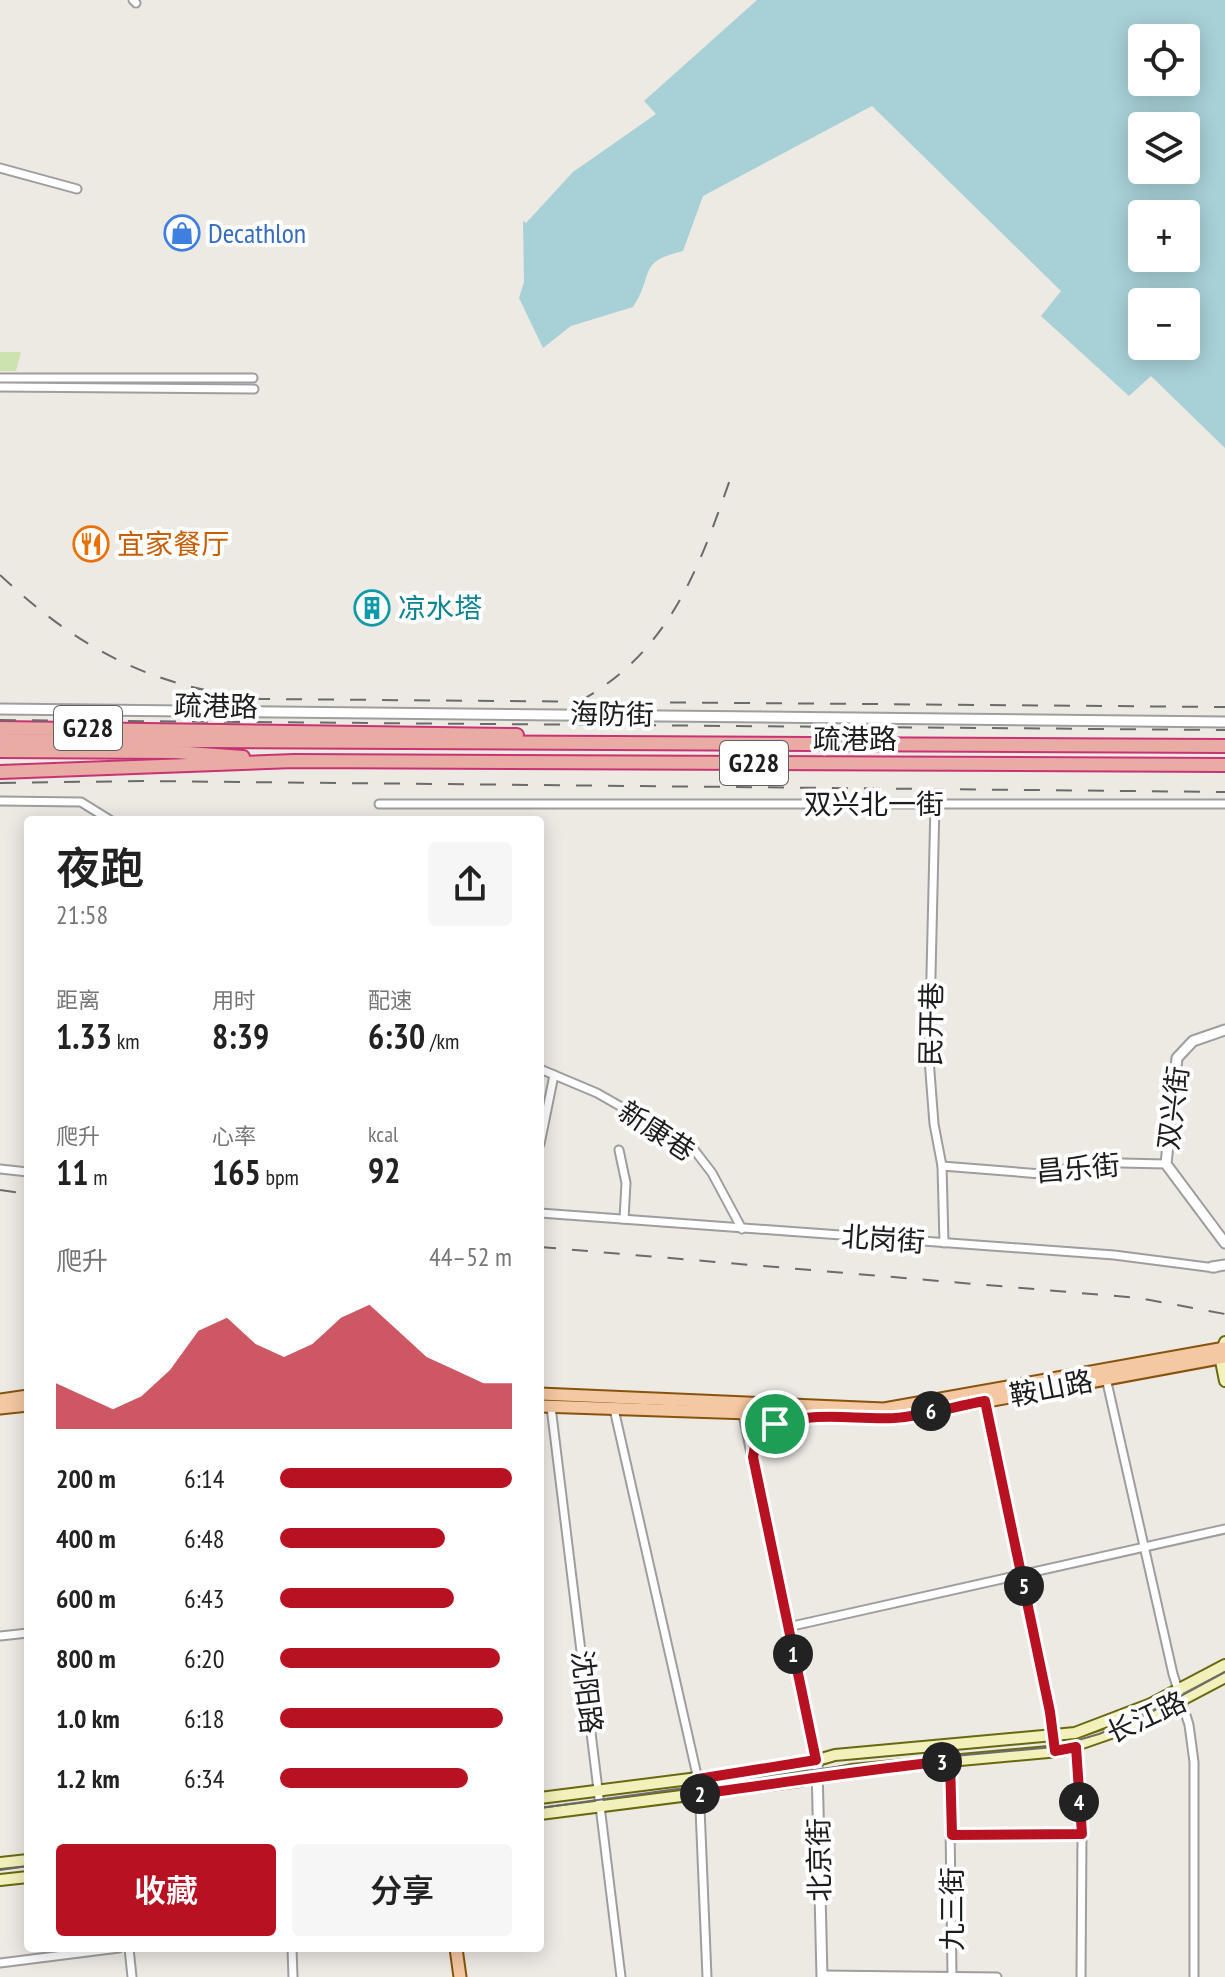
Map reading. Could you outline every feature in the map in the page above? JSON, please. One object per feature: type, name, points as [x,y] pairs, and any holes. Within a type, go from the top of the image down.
[{"type":"highway","name":"疏港路","points":[[0,728],[175,735],[644,737],[718,744],[1220,746]]},
{"type":"highway","points":[[0,740],[175,735]]},
{"type":"highway","name":"G228","points":[[0,751],[175,752],[294,761]]},
{"type":"highway","points":[[0,760],[24,766]]},
{"type":"highway","points":[[0,772],[24,766],[110,760],[175,767],[294,761]]},
{"type":"highway","name":"疏港路","points":[[294,761],[1220,765]]},
{"type":"main road","name":"鞍山路","points":[[546,1407],[896,1418],[984,1396],[1206,1349],[1224,1348]]},
{"type":"main road","name":"鞍山路","points":[[544,1394],[884,1409],[1106,1378],[1224,1348]]},
{"type":"main road","points":[[1224,1348],[1225,1381]]},
{"type":"main road","points":[[0,1400],[24,1397]]},
{"type":"main road","points":[[0,1408],[24,1405]]},
{"type":"main road","name":"长江路","points":[[544,1798],[698,1779],[835,1755],[1053,1738],[1105,1723],[1225,1665]]},
{"type":"main road","name":"长江路","points":[[544,1814],[699,1794],[851,1770],[1076,1747],[1181,1702],[1225,1677]]},
{"type":"main road","points":[[0,1863],[24,1860]]},
{"type":"main road","points":[[0,1880],[24,1877]]},
{"type":"main road","points":[[457,1952],[460,1977]]},
{"type":"street","points":[[0,168],[77,189]]},
{"type":"street","points":[[0,378],[253,378]]},
{"type":"street","points":[[0,387],[254,389]]},
{"type":"street","name":"海防街","points":[[0,709],[1225,722]]},
{"type":"street","points":[[0,801],[81,802],[104,816]]},
{"type":"street","name":"双兴北一街","points":[[379,804],[1225,804]]},
{"type":"street","name":"民开巷","points":[[935,804],[929,1059],[934,1124],[942,1166],[944,1243]]},
{"type":"street","name":"双兴街","points":[[1225,1030],[1193,1041],[1177,1058],[1166,1164],[1225,1243]]},
{"type":"street","name":"新康巷","points":[[544,1071],[597,1093],[692,1147],[712,1173],[742,1229]]},
{"type":"street","points":[[544,1124],[554,1075]]},
{"type":"street","points":[[619,1150],[626,1183],[624,1219]]},
{"type":"street","name":"昌乐街","points":[[942,1166],[1054,1175],[1077,1162],[1166,1164]]},
{"type":"street","points":[[0,1169],[24,1172]]},
{"type":"street","name":"北岗街","points":[[544,1213],[1114,1255],[1212,1267]]},
{"type":"street","points":[[1212,1267],[1225,1267]]},
{"type":"street","points":[[1106,1378],[1177,1690],[1189,1725],[1194,1762],[1194,1977]]},
{"type":"street","points":[[984,1396],[1055,1751]]},
{"type":"street","name":"沈阳路","points":[[546,1407],[599,1791],[621,1977]]},
{"type":"street","points":[[614,1409],[698,1779],[707,1977]]},
{"type":"street","name":"北京街","points":[[744,1415],[816,1760],[822,1976]]},
{"type":"street","points":[[753,1457],[757,1435],[775,1424],[803,1416]]},
{"type":"street","points":[[788,1627],[1225,1529]]},
{"type":"street","points":[[0,1636],[24,1633]]},
{"type":"street","name":"九三街","points":[[949,1746],[952,1976]]},
{"type":"street","points":[[1076,1747],[1082,1834],[1081,1977]]},
{"type":"street","points":[[952,1835],[1082,1834]]},
{"type":"street","points":[[0,1963],[87,1952]]},
{"type":"street","points":[[129,1952],[132,1977]]},
{"type":"street","points":[[292,1952],[293,1977]]},
{"type":"street","points":[[822,1976],[997,1977]]},
{"type":"green space","points":[[0,352],[21,352],[16,371],[0,371]]},
{"type":"water","points":[[757,0],[1225,0],[1225,448],[1151,376],[1129,396],[1041,316],[1061,291],[872,106],[703,196],[683,251],[668,255],[652,265],[633,307],[571,326],[543,348],[519,298],[524,282],[523,221],[526,223],[573,172],[656,114],[644,101]]},
{"type":"tram line","points":[[544,1807],[843,1766],[1054,1747],[1099,1734],[1149,1713],[1225,1672]]},
{"type":"tram line","points":[[0,1870],[24,1867]]},
{"type":"railway","points":[[580,701],[612,680],[638,657],[660,631],[694,572],[733,471]]},
{"type":"railway","points":[[0,575],[59,624],[119,661],[185,685],[261,699],[1225,707]]},
{"type":"railway","points":[[0,720],[1225,730]]},
{"type":"railway","points":[[0,783],[142,781],[1225,792]]},
{"type":"railway","points":[[0,1190],[24,1193]]},
{"type":"railway","points":[[544,1247],[1139,1298],[1225,1314]]},
{"type":"place","name":"Decathlon","points":[[182,233]]},
{"type":"place","name":"宜家餐厅","points":[[91,544]]},
{"type":"place","name":"凉水塔","points":[[372,608]]},
{"type":"route","points":[[985,1401],[1050,1712],[1055,1751],[1076,1747],[1082,1834],[952,1835],[950,1761],[851,1770],[800,1781],[699,1794],[698,1779],[816,1760],[753,1457],[757,1435],[775,1424],[803,1416],[896,1418],[985,1401]]}]
